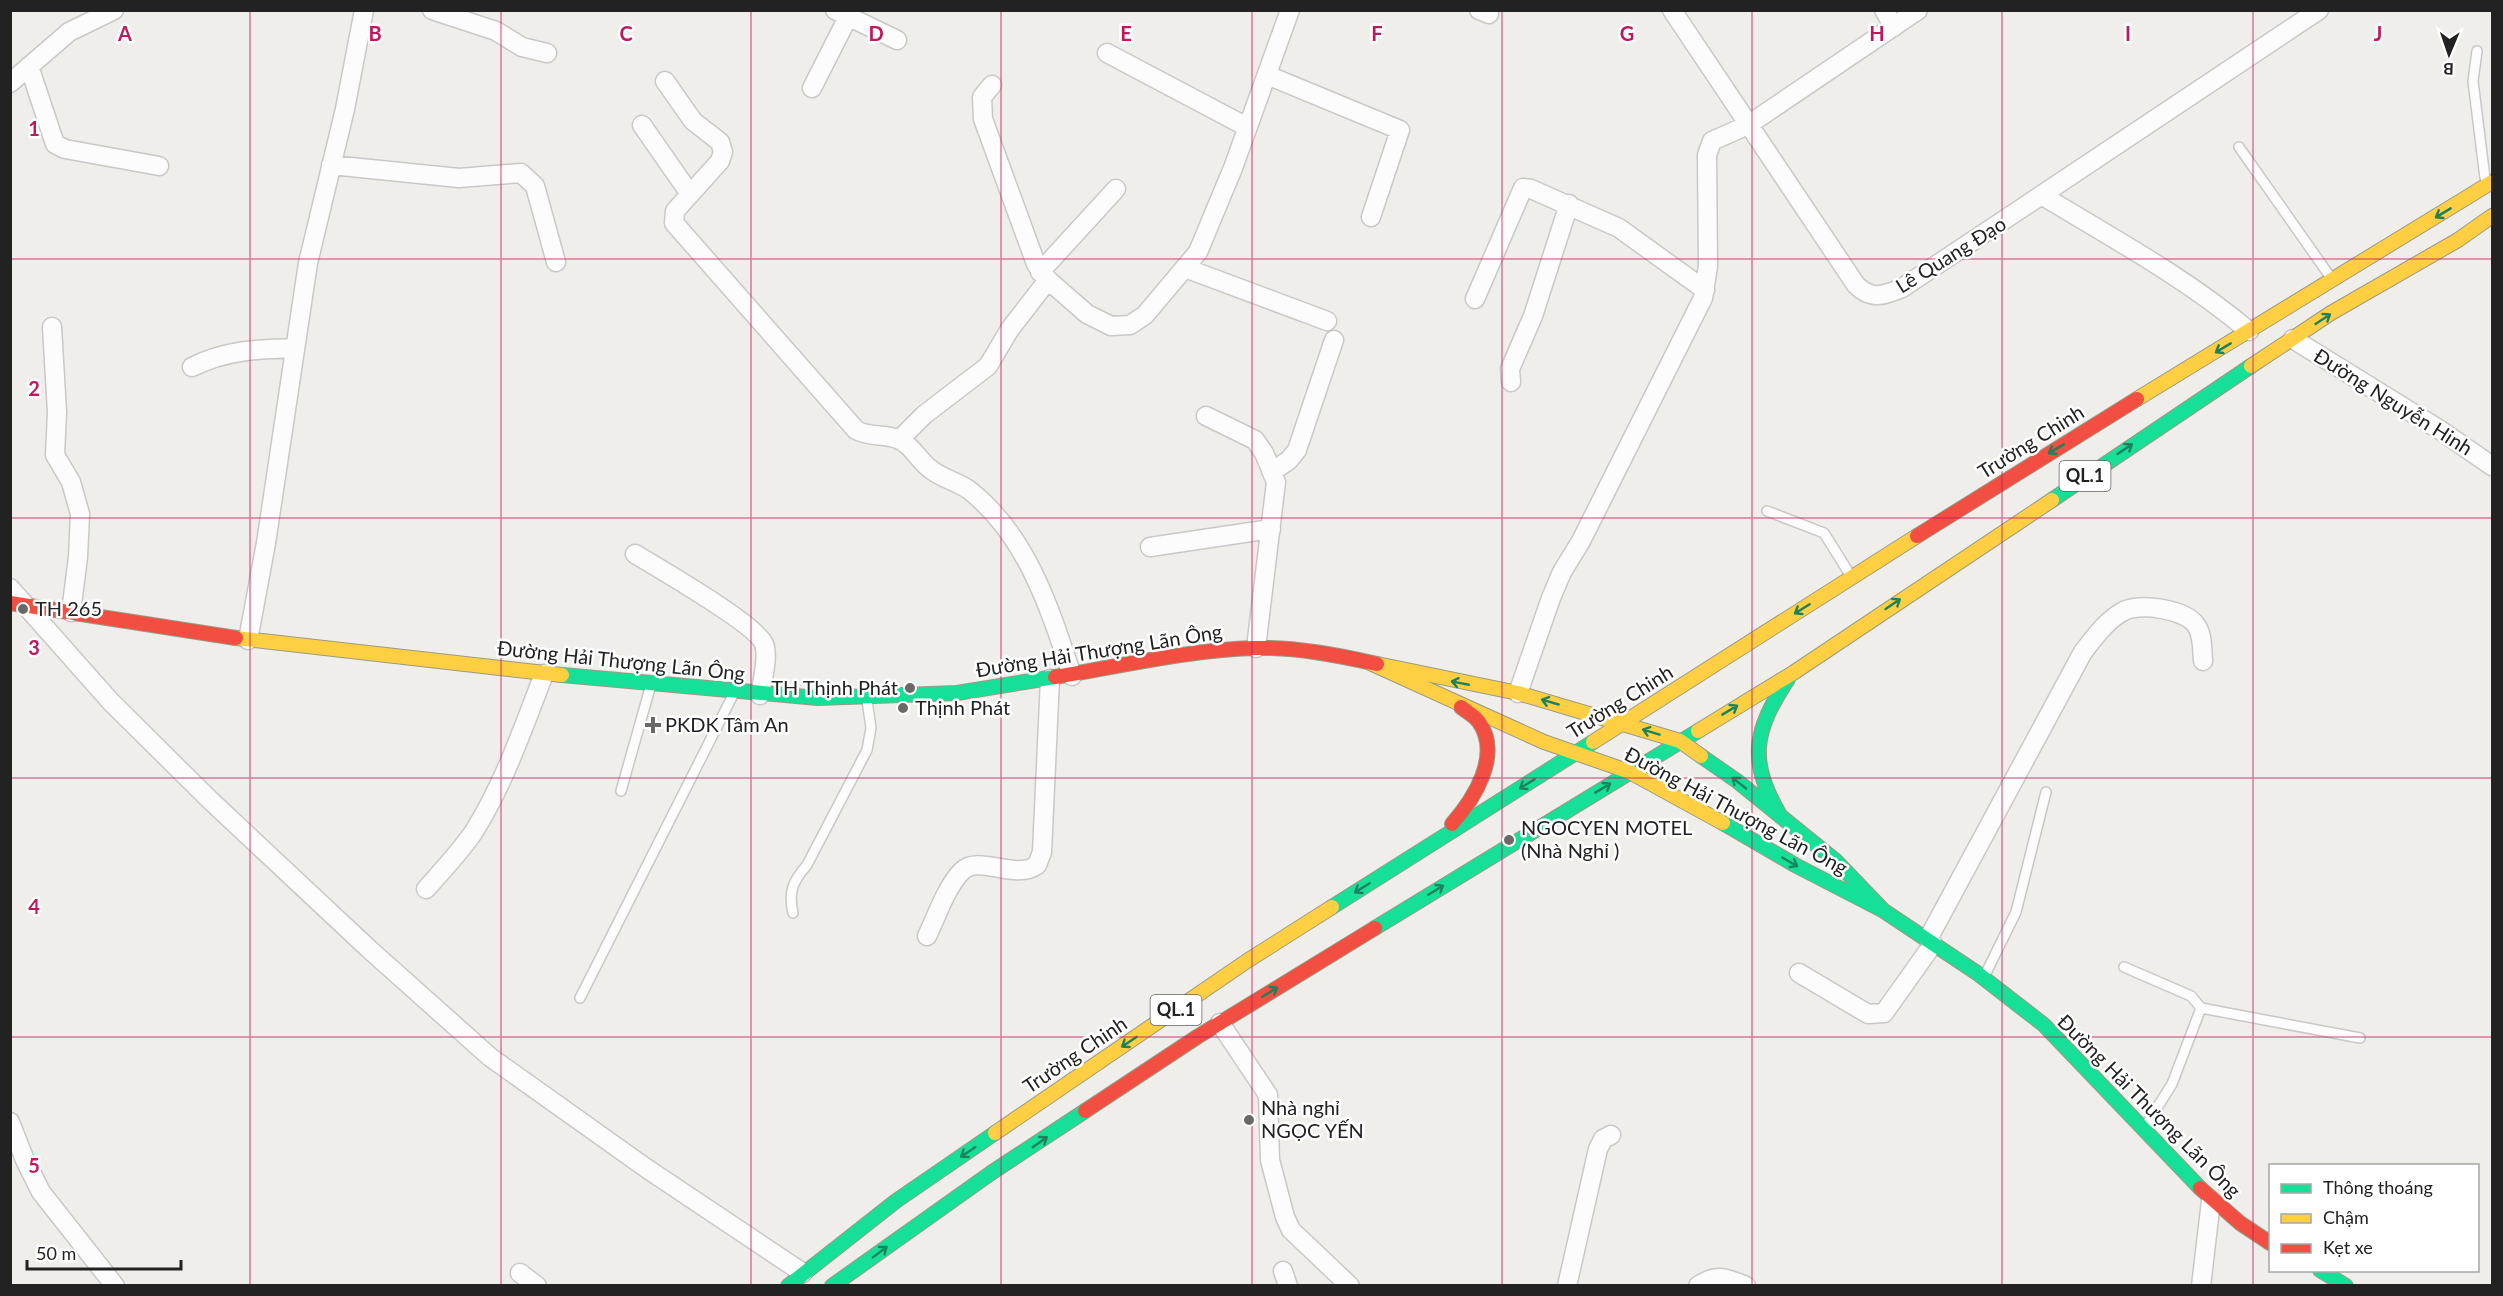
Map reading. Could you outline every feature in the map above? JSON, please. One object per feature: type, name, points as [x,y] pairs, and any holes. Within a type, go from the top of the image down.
[{"type":"main road","name":"Trường Chinh","points":[[788,1286],[896,1202],[1246,961],[2045,455],[2489,184]]},
{"type":"main road","name":"QL.1","points":[[840,1284],[991,1173],[1220,1023],[1793,673],[2293,339],[2493,216]]},
{"type":"main road","name":"Đường Hải Thượng Lãn Ông","points":[[19,604],[248,640],[544,674],[760,695],[930,696],[1072,676],[1197,653],[1256,648],[1307,650],[1518,693],[1680,741],[1737,781],[1836,861],[1884,911]]},
{"type":"main road","name":"Đường Hải Thượng Lãn Ông","points":[[1370,663],[1461,707],[1544,742],[1630,772],[1716,818],[1795,865],[1884,911],[1983,980],[2062,1043],[2211,1201],[2269,1242]]},
{"type":"main road","points":[[1781,817],[1760,778],[1758,746],[1761,722],[1793,673]]},
{"type":"main road","points":[[1432,844],[1466,810],[1480,785],[1486,759],[1485,736],[1479,723],[1461,707]]},
{"type":"main road","points":[[2323,1272],[2346,1286]]},
{"type":"street","points":[[10,83],[69,32],[114,10]]},
{"type":"street","points":[[248,640],[266,543],[308,263],[364,10]]},
{"type":"street","points":[[432,10],[496,31],[522,47],[547,53]]},
{"type":"street","points":[[992,84],[982,98],[980,107],[983,119],[1044,276],[1093,318],[1111,326],[1130,325],[1145,315],[1198,252],[1223,194],[1290,10]]},
{"type":"street","name":"Lê Quang Đạo","points":[[1672,10],[1856,285],[1873,296],[1884,296],[1902,288],[2319,10]]},
{"type":"street","points":[[1884,10],[1894,27]]},
{"type":"street","points":[[1518,693],[1562,572],[1592,520],[1705,290],[1708,266],[1707,154],[1712,141],[1748,125],[1918,10]]},
{"type":"street","points":[[812,88],[842,14],[897,39]]},
{"type":"street","points":[[1107,53],[1247,127]]},
{"type":"street","points":[[29,66],[55,144],[65,149],[159,166]]},
{"type":"street","points":[[1267,75],[1400,130],[1371,217]]},
{"type":"street","points":[[666,81],[693,121],[720,142],[723,152],[720,161],[675,211],[674,223],[856,430],[869,436],[899,440],[934,472],[971,492],[1007,531],[1031,569],[1050,608],[1072,676]]},
{"type":"street","points":[[642,125],[690,194]]},
{"type":"street","points":[[331,165],[459,178],[521,173],[535,186],[556,262]]},
{"type":"street","points":[[1475,299],[1523,188],[1532,189],[1569,204],[1619,228],[1705,290]]},
{"type":"street","points":[[899,440],[924,415],[988,366],[1044,276],[1116,189]]},
{"type":"street","points":[[2043,196],[2178,276],[2209,297],[2249,331]]},
{"type":"street","points":[[1510,382],[1510,369],[1533,316],[1569,204]]},
{"type":"street","points":[[1185,268],[1327,321]]},
{"type":"street","points":[[52,327],[57,412],[55,455],[71,482],[80,514],[78,557],[71,612]]},
{"type":"street","name":"Đường Nguyễn Hinh","points":[[2293,339],[2440,430],[2493,466]]},
{"type":"street","points":[[1274,471],[1289,460],[1297,450],[1334,340]]},
{"type":"street","points":[[192,368],[209,358],[243,350],[295,348]]},
{"type":"street","points":[[1206,416],[1255,441],[1274,471],[1276,491],[1256,648]]},
{"type":"street","points":[[1150,546],[1271,528]]},
{"type":"street","points":[[635,554],[728,613],[762,640],[766,648],[760,695]]},
{"type":"street","points":[[10,588],[19,604],[111,702],[210,801],[369,949],[490,1057],[646,1168],[804,1273]]},
{"type":"street","points":[[1799,973],[1868,1014],[1884,1013],[1930,941],[2083,652],[2108,623],[2122,611],[2141,605],[2190,618],[2197,625],[2202,639],[2203,661]]},
{"type":"street","points":[[426,889],[454,858],[489,804],[512,758],[544,674]]},
{"type":"street","points":[[927,936],[963,869],[980,866],[1024,871],[1037,865],[1042,852],[1050,679]]},
{"type":"street","points":[[1220,1023],[1268,1095],[1270,1160],[1285,1217],[1291,1230],[1350,1286]]},
{"type":"street","points":[[10,1122],[41,1192],[56,1214],[115,1286]]},
{"type":"street","points":[[1567,1286],[1598,1149],[1603,1139],[1611,1135]]},
{"type":"street","points":[[2201,1286],[2211,1201]]},
{"type":"street","points":[[520,1274],[537,1286]]},
{"type":"street","points":[[1698,1286],[1711,1277],[1746,1286]]},
{"type":"lane","points":[[2477,51],[2473,81],[2489,184]]},
{"type":"lane","points":[[2239,147],[2332,280]]},
{"type":"lane","points":[[1767,511],[1824,533],[1852,578]]},
{"type":"lane","points":[[621,791],[651,685]]},
{"type":"lane","points":[[580,998],[734,693]]},
{"type":"lane","points":[[793,913],[790,897],[794,880],[807,865],[867,750],[871,728],[866,697]]},
{"type":"lane","points":[[1983,980],[2016,912],[2046,792]]},
{"type":"lane","points":[[2124,967],[2191,996],[2202,1008],[2360,1038]]},
{"type":"lane","points":[[2144,1129],[2172,1084],[2202,1008]]},
{"type":"traffic: fast","points":[[2052,500],[2251,366]]},
{"type":"traffic: fast","points":[[562,675],[818,698],[957,693],[1055,677]]},
{"type":"traffic: fast","points":[[1781,817],[1763,779],[1759,763],[1759,747],[1768,715],[1788,679]]},
{"type":"traffic: fast","points":[[1375,928],[1698,731]]},
{"type":"traffic: fast","points":[[1332,907],[1593,742]]},
{"type":"traffic: fast","points":[[1701,756],[1737,781],[1836,861],[1884,911],[1795,865],[1723,823]]},
{"type":"traffic: fast","points":[[1884,911],[1977,973],[2044,1025],[2200,1188]]},
{"type":"traffic: fast","points":[[832,1286],[991,1173],[1085,1111]]},
{"type":"traffic: fast","points":[[788,1286],[896,1201],[995,1133]]},
{"type":"traffic: fast","points":[[2323,1272],[2346,1286]]},
{"type":"traffic: slow","points":[[2137,399],[2492,182]]},
{"type":"traffic: slow","points":[[2251,366],[2331,313],[2458,240],[2492,216]]},
{"type":"traffic: slow","points":[[1698,731],[1793,673],[2052,500]]},
{"type":"traffic: slow","points":[[1593,742],[1917,536]]},
{"type":"traffic: slow","points":[[236,638],[562,675]]},
{"type":"traffic: slow","points":[[1370,663],[1544,742],[1630,772],[1723,823]]},
{"type":"traffic: slow","points":[[1377,664],[1518,693],[1680,741],[1701,756]]},
{"type":"traffic: slow","points":[[995,1133],[1247,961],[1332,907]]},
{"type":"traffic: jam","points":[[1917,536],[2137,399]]},
{"type":"traffic: jam","points":[[10,603],[236,638]]},
{"type":"traffic: jam","points":[[1055,677],[1180,655],[1230,649],[1286,649],[1316,652],[1377,664]]},
{"type":"traffic: jam","points":[[1452,824],[1476,789],[1482,776],[1488,748],[1479,722],[1461,707]]},
{"type":"traffic: jam","points":[[1085,1111],[1197,1037],[1375,928]]},
{"type":"traffic: jam","points":[[2200,1188],[2240,1223],[2269,1242]]},
{"type":"place","name":"TH 265","points":[[23,609]]},
{"type":"place","name":"TH Thịnh Phát","points":[[910,688]]},
{"type":"place","name":"Thịnh Phát","points":[[903,708]]},
{"type":"place","name":"PKDK Tâm An","points":[[653,725]]},
{"type":"place","name":"NGOCYEN MOTEL (Nhà Nghỉ )","points":[[1509,840]]},
{"type":"place","name":"Nhà nghỉ NGỌC YẾN","points":[[1249,1120]]}]
